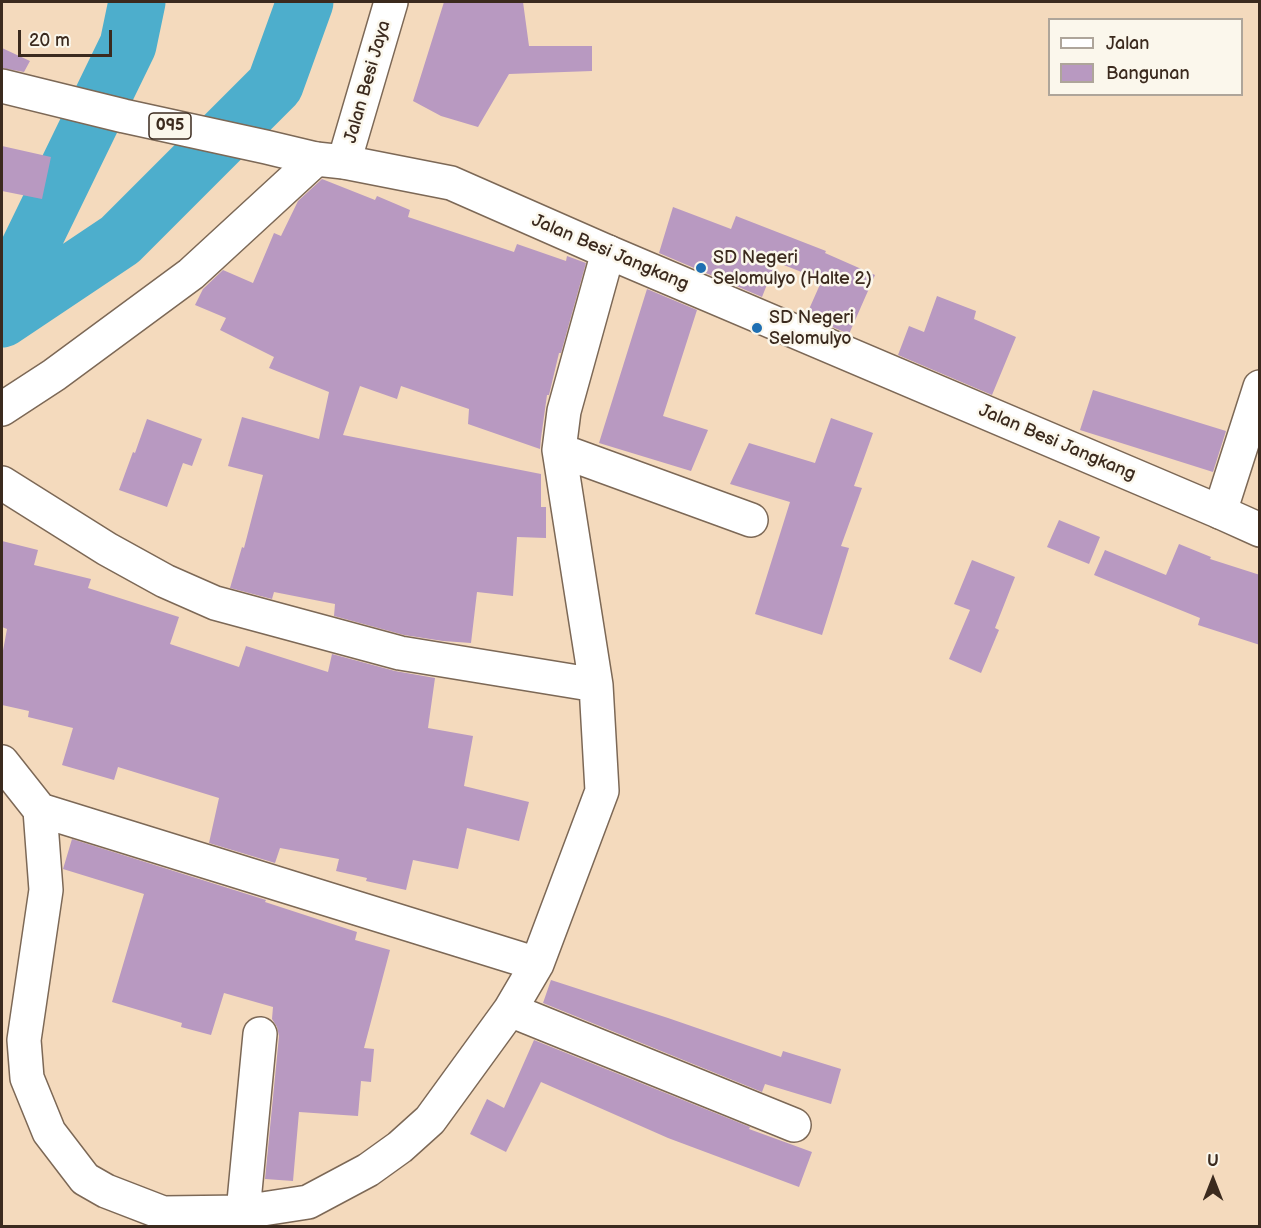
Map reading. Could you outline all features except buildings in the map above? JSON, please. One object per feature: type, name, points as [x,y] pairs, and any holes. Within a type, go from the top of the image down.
[{"type":"street","name":"Jalan Besi Jaya","points":[[330,160],[391,2]]},
{"type":"street","name":"Jalan Besi Jangkang","points":[[2,86],[266,147],[451,183],[1260,530]]},
{"type":"street","points":[[2,409],[54,375],[191,274],[330,160]]},
{"type":"street","points":[[40,810],[45,890],[24,1040],[27,1078],[49,1132],[85,1179],[106,1191],[164,1213],[243,1212],[308,1202],[368,1170],[400,1147],[430,1120],[510,1010],[537,964],[602,791],[596,685],[559,450],[564,411],[608,252]]},
{"type":"street","points":[[1220,512],[1260,387]]},
{"type":"street","points":[[559,450],[751,520]]},
{"type":"street","points":[[2,483],[107,549],[165,581],[215,603],[400,653],[596,685]]},
{"type":"street","points":[[2,762],[40,810],[537,964]]},
{"type":"street","points":[[510,1010],[794,1125]]},
{"type":"street","points":[[243,1212],[260,1034]]},
{"type":"waterway","points":[[2,304],[128,45],[137,2]]},
{"type":"waterway","points":[[2,319],[120,240],[275,85],[305,2]]},
{"type":"place","name":"SD Negeri Selomulyo (Halte 2)","points":[[701,268]]},
{"type":"place","name":"SD Negeri Selomulyo","points":[[757,328]]}]
